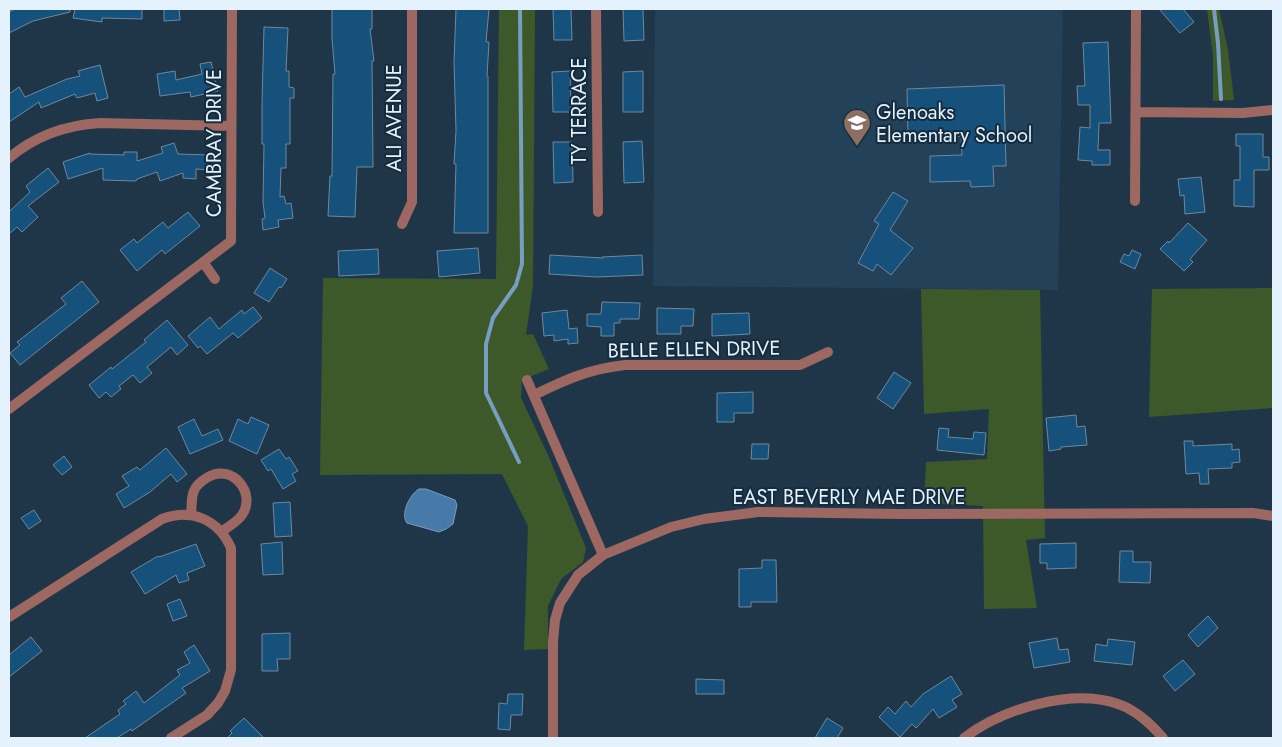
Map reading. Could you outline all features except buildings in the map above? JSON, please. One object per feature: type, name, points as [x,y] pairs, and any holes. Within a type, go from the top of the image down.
[{"type":"street","name":"CAMBRAY DRIVE","points":[[9,409],[231,242],[232,9]]},
{"type":"street","name":"ALI AVENUE","points":[[402,224],[412,202],[412,9]]},
{"type":"street","name":"TY TERRACE","points":[[596,9],[598,212]]},
{"type":"street","points":[[1135,201],[1136,9]]},
{"type":"street","points":[[1136,112],[1244,113],[1273,110]]},
{"type":"street","points":[[9,158],[25,146],[48,134],[82,124],[231,126]]},
{"type":"street","points":[[203,262],[216,279]]},
{"type":"street","name":"BELLE ELLEN DRIVE","points":[[534,395],[570,377],[607,367],[626,365],[800,364],[828,352]]},
{"type":"street","points":[[527,380],[603,556]]},
{"type":"street","points":[[196,516],[194,491],[203,480],[218,472],[232,476],[242,484],[246,494],[246,504],[244,513],[238,520],[221,532]]},
{"type":"street","name":"EAST BEVERLY MAE DRIVE","points":[[553,738],[553,642],[555,620],[560,603],[578,576],[603,556],[671,527],[704,519],[758,512],[900,514],[1253,513],[1273,516]]},
{"type":"street","points":[[9,617],[162,519],[176,514],[196,516],[221,532],[231,548],[232,561],[231,670],[225,691],[218,703],[197,722],[171,738]]},
{"type":"street","points":[[964,738],[990,722],[1034,705],[1076,698],[1098,699],[1118,704],[1138,714],[1164,738]]},
{"type":"shaded area","name":"Glenoaks Elementary School","points":[[655,9],[1063,9],[1058,290],[653,286]]},
{"type":"green space","points":[[499,9],[535,9],[533,286],[526,335],[533,334],[549,369],[522,380],[521,398],[548,455],[586,548],[583,562],[561,579],[548,606],[548,649],[524,650],[528,526],[502,474],[320,475],[323,278],[496,279]]},
{"type":"green space","points":[[1207,9],[1219,9],[1228,50],[1234,100],[1213,101],[1213,56]]},
{"type":"green space","points":[[1273,288],[1273,408],[1149,417],[1152,289]]},
{"type":"green space","points":[[921,289],[1040,290],[1045,538],[1026,540],[1037,608],[984,609],[983,506],[924,503],[926,462],[987,459],[989,409],[924,414]]},
{"type":"water","points":[[419,489],[426,489],[455,500],[457,505],[453,524],[439,532],[407,523],[405,510],[407,504],[412,495]]},
{"type":"waterway","points":[[519,462],[486,393],[486,344],[493,318],[516,285],[522,264],[520,9]]},
{"type":"waterway","points":[[1214,9],[1221,99]]},
{"type":"place","name":"Glenoaks Elementary School","points":[[857,147]]}]
